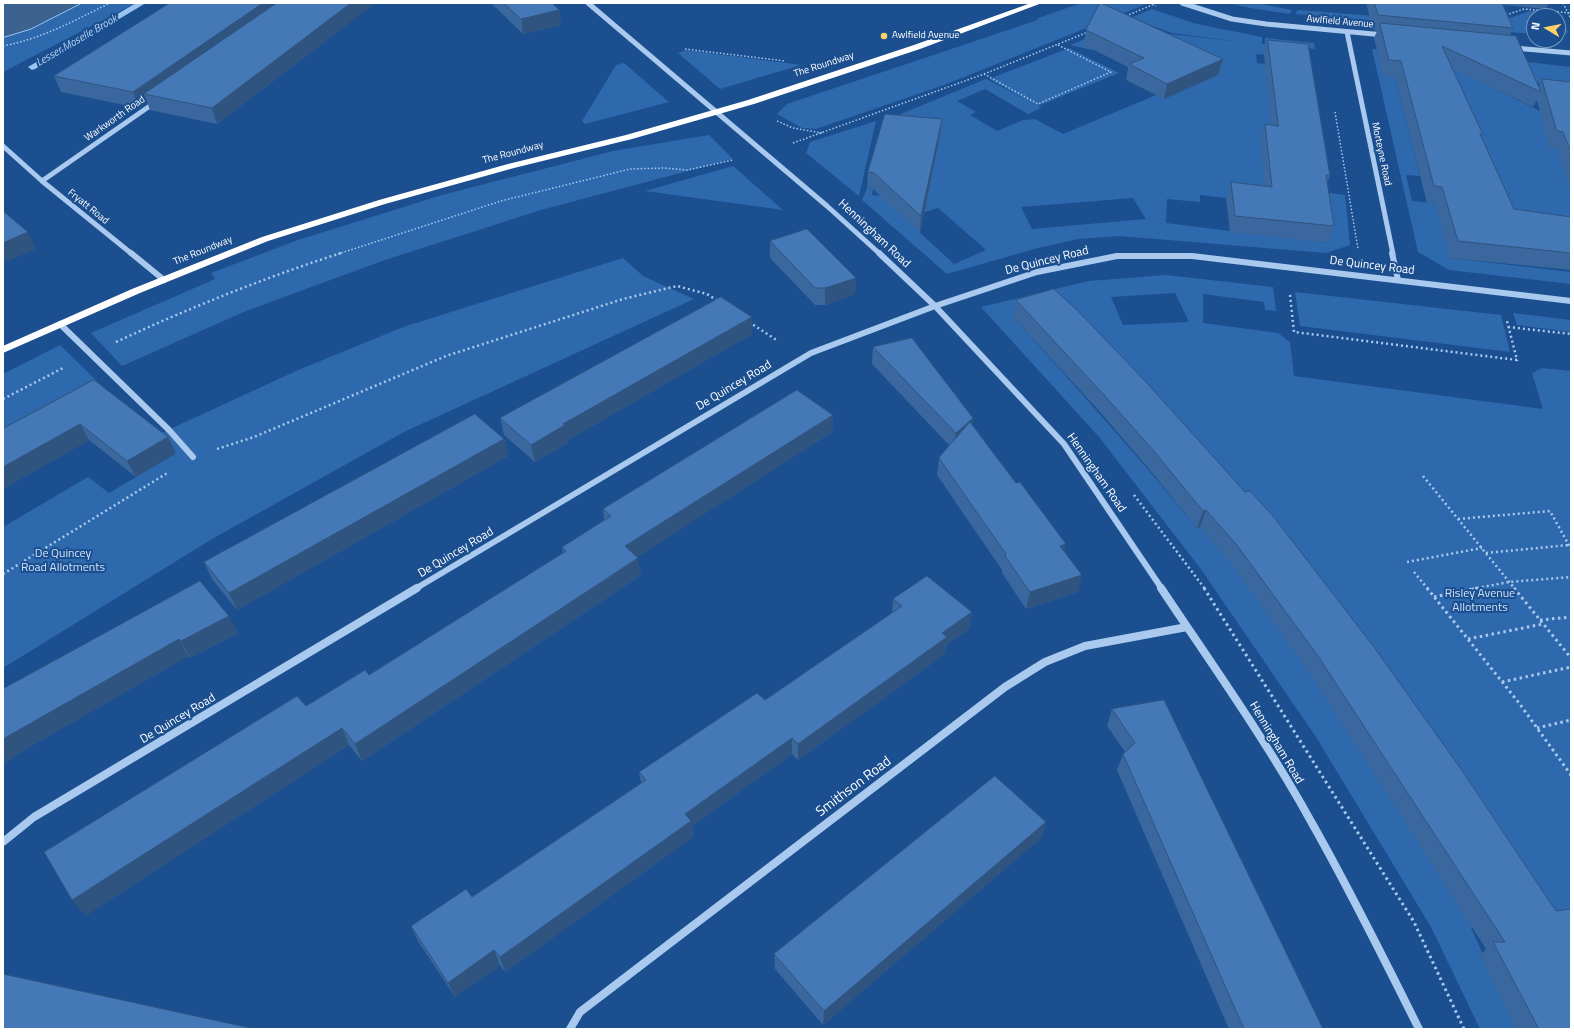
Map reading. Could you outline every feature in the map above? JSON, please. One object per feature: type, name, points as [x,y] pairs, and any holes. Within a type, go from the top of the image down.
[{"type":"highway","name":"The Roundway","points":[[3,350],[164,280],[266,239],[382,202],[716,112],[916,47],[1038,3]]},
{"type":"street","name":"Henningham Road","points":[[588,3],[827,206],[936,306],[1064,444],[1187,628],[1229,687],[1313,824],[1370,931],[1419,1029]]},
{"type":"street","name":"Awlfield Avenue","points":[[1182,3],[1232,19],[1266,24],[1386,36]]},
{"type":"street","name":"Morteyne Road","points":[[1347,32],[1398,280]]},
{"type":"street","points":[[1510,47],[1571,53]]},
{"type":"street","name":"Warkworth Road","points":[[42,181],[159,99]]},
{"type":"street","name":"Fryatt Road","points":[[3,146],[42,181],[164,280]]},
{"type":"street","name":"De Quincey Road","points":[[3,842],[34,817],[811,353],[936,306],[1038,272],[1118,256],[1192,256],[1571,301]]},
{"type":"street","points":[[60,324],[89,354],[169,430],[193,457]]},
{"type":"street","name":"Smithson Road","points":[[570,1029],[580,1012],[1005,687],[1045,662],[1085,646],[1187,628]]},
{"type":"path","points":[[3,46],[27,41],[50,32],[110,3]]},
{"type":"path","points":[[1149,3],[1158,7]]},
{"type":"path","points":[[1124,17],[1157,3]]},
{"type":"path","points":[[1563,3],[1571,18]]},
{"type":"path","points":[[788,145],[984,74],[1094,30]]},
{"type":"path","points":[[984,74],[1038,104],[1111,72],[1058,45]]},
{"type":"path","points":[[654,59],[683,49],[787,61]]},
{"type":"path","points":[[1334,110],[1358,250],[1352,251]]},
{"type":"path","points":[[773,118],[793,128],[823,133]]},
{"type":"path","points":[[3,399],[89,354],[163,320],[283,272],[501,202],[630,169],[665,168],[686,170],[734,160]]},
{"type":"path","points":[[3,574],[193,457],[254,437],[446,356],[623,299],[677,286],[707,294],[720,302]]},
{"type":"path","points":[[1289,289],[1294,332],[1517,360],[1505,315]]},
{"type":"path","points":[[746,320],[804,358]]},
{"type":"path","points":[[1508,327],[1571,334]]},
{"type":"path","points":[[1423,476],[1571,658]]},
{"type":"path","points":[[1130,490],[1210,596],[1312,756],[1414,922],[1464,1029]]},
{"type":"path","points":[[1458,519],[1550,510],[1571,549]]},
{"type":"path","points":[[1486,553],[1569,545]]},
{"type":"path","points":[[1407,562],[1482,548]]},
{"type":"path","points":[[1414,572],[1502,682],[1571,775]]},
{"type":"path","points":[[1434,597],[1509,582],[1571,577]]},
{"type":"path","points":[[1540,620],[1571,618]]},
{"type":"path","points":[[1468,639],[1543,624]]},
{"type":"path","points":[[1502,682],[1571,667]]},
{"type":"path","points":[[1537,728],[1571,720]]},
{"type":"green space","points":[[3,3],[136,3],[3,72]]},
{"type":"green space","points":[[1081,3],[1149,3],[944,85],[816,129],[802,128],[777,114],[787,104],[1038,20],[1036,19]]},
{"type":"green space","points":[[1229,3],[1256,3],[1292,10],[1290,14]]},
{"type":"green space","points":[[1152,9],[1197,24],[1262,37],[1262,44],[1265,44],[1265,38],[1314,43],[1315,49],[1276,44],[1276,56],[1256,54],[1257,63],[1265,64],[1312,191],[1345,195],[1350,245],[1326,253],[1119,236],[1078,239],[1038,248],[947,274],[862,200],[867,188],[873,189],[872,195],[926,201],[881,122],[986,79],[1027,100],[989,79],[1069,48],[1119,73],[1038,106],[1041,108],[1028,114],[985,89],[957,101],[976,112],[970,115],[997,131],[1023,120],[1035,119],[1063,134],[1156,95],[1164,99],[1115,40],[1092,50],[1070,45],[1132,20],[1170,34],[1241,42],[1172,33],[1130,18]],"holes":[[[1200,195],[1286,205],[1328,243],[1166,223],[1167,199],[1200,202]],[[1133,198],[1146,219],[1032,229],[1021,207]],[[938,208],[986,250],[954,264],[904,218]]]},
{"type":"green space","points":[[1298,10],[1438,21],[1502,33],[1295,14]]},
{"type":"green space","points":[[1526,12],[1526,33],[1509,32],[1504,20]]},
{"type":"green space","points":[[1372,49],[1512,61],[1480,64],[1489,86],[1546,114],[1569,150],[1571,154],[1571,245],[1450,258],[1571,272],[1571,284],[1449,270],[1418,252]],"holes":[[[1395,77],[1454,99],[1459,206],[1412,201],[1406,175],[1420,176]]]},
{"type":"green space","points":[[686,50],[801,65],[720,89],[678,53]]},
{"type":"green space","points":[[1519,61],[1571,67],[1571,94],[1564,94],[1526,78]]},
{"type":"green space","points":[[624,63],[669,102],[585,124],[582,121],[616,65]]},
{"type":"green space","points":[[876,121],[859,196],[806,153],[810,142]]},
{"type":"green space","points":[[709,135],[733,159],[541,210],[385,260],[246,311],[122,366],[91,333],[215,279],[211,273],[298,240],[442,195],[613,151]]},
{"type":"green space","points":[[733,166],[783,210],[645,191]]},
{"type":"green space","name":"De Quincey Road Allotments","points":[[623,258],[643,276],[694,299],[404,432],[212,539],[3,668],[3,527],[88,477],[109,493],[175,454],[155,436],[296,371],[403,327]]},
{"type":"green space","name":"Risley Avenue Allotments","points":[[1166,275],[1273,287],[1276,311],[1265,310],[1264,302],[1203,294],[1203,323],[1278,333],[1290,342],[1294,376],[1543,409],[1532,373],[1542,368],[1571,371],[1571,924],[1471,928],[1517,1029],[1480,1029],[1431,927],[1316,737],[1200,568],[1099,437],[981,307],[1089,281]],"holes":[[[1175,293],[1189,322],[1123,325],[1111,297]],[[1052,306],[1200,527],[1197,528],[1130,448],[1014,318]]]},
{"type":"green space","points":[[1295,292],[1501,315],[1510,352],[1300,326]]},
{"type":"green space","points":[[1513,313],[1571,320],[1571,332],[1517,325]]},
{"type":"green space","points":[[60,345],[105,389],[3,437],[3,374]]},
{"type":"shaded area","points":[[3,3],[82,3],[31,29],[3,37]]},
{"type":"building","points":[[170,3],[263,3],[133,92],[54,76]]},
{"type":"building","points":[[277,3],[351,3],[212,108],[144,94]]},
{"type":"building","points":[[504,3],[552,3],[559,10],[521,19]]},
{"type":"building","points":[[1100,3],[1223,59],[1167,84],[1129,64],[1144,58],[1086,30]]},
{"type":"building","points":[[1375,3],[1502,3],[1513,28],[1378,15]]},
{"type":"building","points":[[1380,23],[1516,36],[1541,92],[1442,46],[1483,135],[1480,134],[1514,209],[1571,217],[1571,253],[1458,241],[1442,187],[1434,186],[1401,61],[1389,60]]},
{"type":"building","points":[[1268,40],[1308,44],[1330,176],[1326,175],[1334,226],[1235,216],[1231,182],[1272,187],[1265,124],[1278,126]]},
{"type":"building","points":[[1542,79],[1571,82],[1571,152],[1563,132],[1557,131]]},
{"type":"building","points":[[885,114],[942,119],[921,216],[874,173],[868,172]]},
{"type":"building","points":[[3,211],[28,232],[3,243]]},
{"type":"building","points":[[807,229],[856,278],[825,288],[815,288],[770,241]]},
{"type":"building","points":[[1054,289],[1078,311],[1146,382],[1245,492],[1250,491],[1273,516],[1374,647],[1463,772],[1556,911],[1571,909],[1571,1029],[1539,1029],[1493,942],[1505,942],[1318,656],[1236,544],[1206,510],[1203,511],[1153,450],[1016,300]]},
{"type":"building","points":[[721,297],[752,317],[563,424],[565,425],[531,445],[500,418]]},
{"type":"building","points":[[912,338],[973,418],[956,433],[873,347]]},
{"type":"building","points":[[94,380],[168,437],[127,461],[80,424],[3,467],[3,429]]},
{"type":"building","points":[[797,390],[833,415],[625,546],[638,558],[355,744],[342,728],[72,900],[44,852],[297,696],[306,706],[365,670],[369,675],[566,551],[562,547],[611,516],[603,509]]},
{"type":"building","points":[[475,414],[504,439],[229,593],[204,562]]},
{"type":"building","points":[[970,422],[1016,483],[1020,482],[1066,544],[1060,546],[1082,575],[1030,592],[1005,556],[1006,554],[939,458]]},
{"type":"building","points":[[927,576],[972,612],[942,633],[947,637],[798,744],[792,738],[685,814],[691,821],[500,957],[494,950],[448,983],[411,926],[466,889],[472,897],[646,780],[639,772],[757,693],[765,700],[902,606],[893,599]]},
{"type":"building","points":[[200,581],[229,616],[181,641],[179,639],[3,739],[3,689]]},
{"type":"building","points":[[1164,700],[1323,1029],[1244,1029],[1123,754],[1135,743],[1112,709]]},
{"type":"building","points":[[995,776],[1046,822],[824,1011],[774,954]]},
{"type":"building","points":[[3,974],[255,1029],[3,1029]]},
{"type":"waterway","name":"Lesser Moselle Brook","points":[[32,67],[142,3]]},
{"type":"place","name":"Awlfield Avenue","points":[[884,36]]}]
